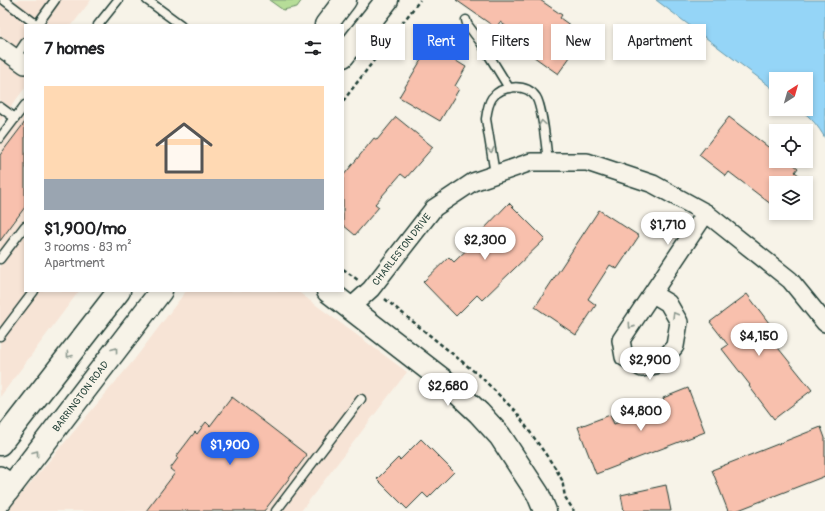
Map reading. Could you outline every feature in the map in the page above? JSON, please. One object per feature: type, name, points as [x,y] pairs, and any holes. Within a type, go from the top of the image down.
[{"type":"main road","points":[[327,24],[345,0]]},
{"type":"main road","points":[[344,55],[387,0]]},
{"type":"main road","points":[[0,444],[118,292]]},
{"type":"main road","name":"BARRINGTON ROAD","points":[[4,487],[159,292]]},
{"type":"main road","points":[[329,292],[448,384],[479,414],[500,436],[538,494],[545,511]]},
{"type":"street","points":[[0,47],[20,61]]},
{"type":"street","name":"CHARLESTON DRIVE","points":[[350,308],[371,289],[434,208],[473,182],[531,162],[587,162],[653,184],[706,213],[790,280],[825,323]]},
{"type":"street","points":[[653,294],[706,213]]},
{"type":"lane","points":[[4,0],[36,24]]},
{"type":"lane","points":[[38,24],[55,0]]},
{"type":"lane","points":[[99,24],[118,0]]},
{"type":"lane","points":[[147,0],[180,24]]},
{"type":"lane","points":[[466,20],[467,24],[482,44],[509,88]]},
{"type":"lane","points":[[20,61],[24,47]]},
{"type":"lane","points":[[495,174],[486,119],[487,110],[496,94],[509,88],[518,87],[535,96],[539,106],[548,162]]},
{"type":"lane","points":[[0,138],[24,106]]},
{"type":"lane","points":[[0,107],[15,118]]},
{"type":"lane","points":[[0,260],[24,227]]},
{"type":"lane","points":[[0,336],[33,292]]},
{"type":"lane","points":[[276,511],[361,399]]},
{"type":"path","points":[[344,101],[420,0]]},
{"type":"path","points":[[344,269],[352,275]]},
{"type":"path","points":[[382,297],[391,303]]},
{"type":"shaded area","points":[[0,0],[91,0],[73,24],[24,24],[24,89],[0,121]]},
{"type":"shaded area","points":[[24,107],[24,292],[78,292],[0,397],[0,139]]},
{"type":"shaded area","points":[[185,292],[298,292],[407,372],[301,511],[7,511],[134,360]]},
{"type":"green space","points":[[269,0],[302,0],[297,7],[283,10]]},
{"type":"water","points":[[656,0],[825,0],[825,138],[808,116],[813,116],[813,72],[769,72],[769,86],[706,38],[706,24],[688,24]]},
{"type":"building","points":[[456,0],[540,0],[562,15],[560,18],[568,24],[551,24],[551,60],[568,60],[558,74],[538,60],[543,60],[543,24],[503,24],[500,22],[499,24],[490,24]]},
{"type":"building","points":[[421,60],[455,60],[466,67],[455,86],[459,89],[440,121],[399,97]]},
{"type":"building","points":[[396,117],[433,147],[406,178],[401,174],[375,204],[379,207],[355,235],[344,226],[344,175],[374,138],[377,140]]},
{"type":"building","points":[[729,117],[769,148],[769,168],[798,168],[795,172],[800,176],[769,176],[769,203],[729,172],[726,176],[699,155]]},
{"type":"building","points":[[24,123],[24,208],[0,241],[0,155]]},
{"type":"building","points":[[509,203],[545,239],[482,300],[477,295],[456,316],[423,282],[449,257],[454,262],[483,234],[481,232]]},
{"type":"building","points":[[599,210],[639,236],[617,269],[610,265],[588,299],[596,305],[576,335],[535,307]]},
{"type":"building","points":[[747,294],[769,323],[762,328],[812,390],[774,419],[722,349],[728,345],[710,322]]},
{"type":"building","points":[[688,388],[705,432],[596,474],[578,427],[610,415],[614,424],[665,404],[663,398]]},
{"type":"building","points":[[232,397],[307,455],[264,511],[146,511],[175,473],[170,469],[178,458],[176,457],[195,432],[197,434],[206,422],[210,426]]},
{"type":"building","points":[[821,427],[825,438],[825,476],[736,511],[728,511],[712,470]]},
{"type":"building","points":[[421,439],[454,472],[428,498],[423,493],[407,509],[377,479],[398,458],[400,460]]},
{"type":"building","points":[[666,485],[671,511],[624,511],[621,495]]}]
